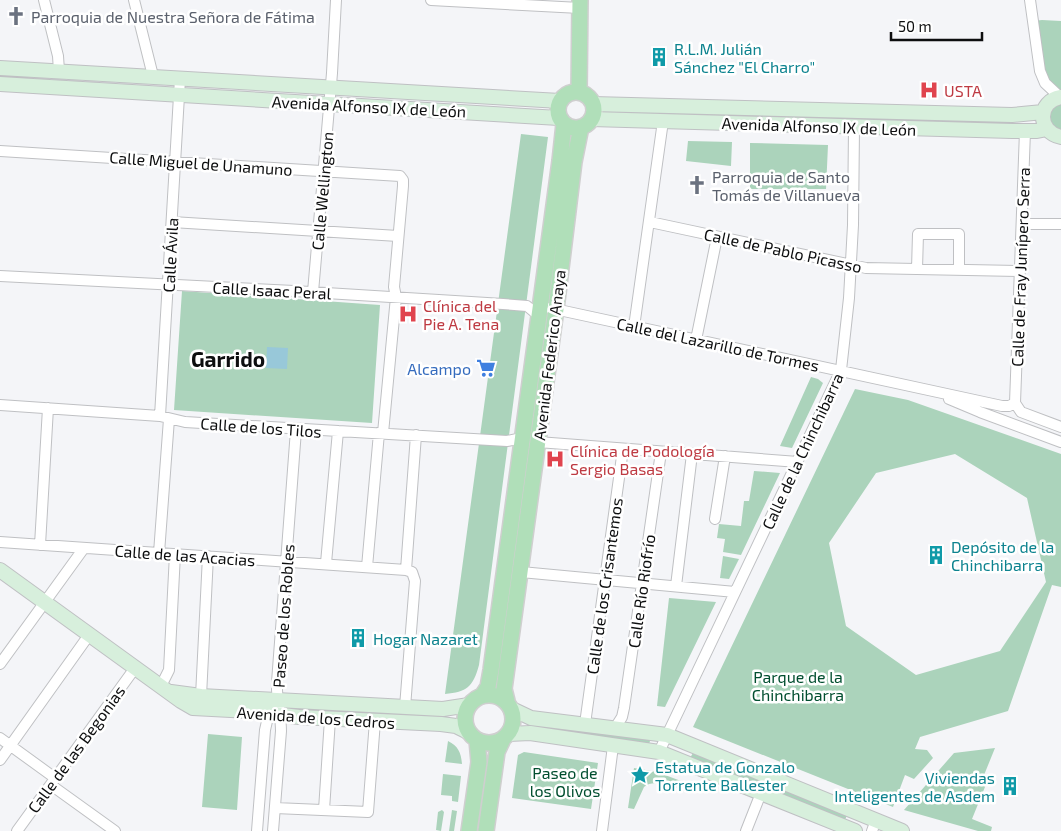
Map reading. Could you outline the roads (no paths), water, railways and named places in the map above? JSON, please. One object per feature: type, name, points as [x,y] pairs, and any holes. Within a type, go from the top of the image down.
[{"type":"main road","points":[[579,92],[580,4]]},
{"type":"main road","name":"Avenida Alfonso IX de León","points":[[0,68],[560,101]]},
{"type":"main road","name":"Avenida Alfonso IX de León","points":[[0,84],[179,94],[562,121]]},
{"type":"main road","points":[[579,92],[590,98],[594,112],[586,123],[572,128],[562,121],[558,106],[568,93],[579,92]]},
{"type":"main road","points":[[1061,97],[1051,100],[1043,112],[1043,121],[1046,129],[1052,134],[1061,136]]},
{"type":"main road","name":"Avenida Alfonso IX de León","points":[[593,104],[1012,114],[1043,112]]},
{"type":"main road","name":"Avenida Federico Anaya","points":[[482,696],[487,690],[490,678],[540,311],[562,121]]},
{"type":"main road","name":"Avenida Alfonso IX de León","points":[[586,123],[663,121],[1025,131],[1046,129]]},
{"type":"main road","name":"Avenida Federico Anaya","points":[[509,705],[504,689],[556,309],[574,162],[586,123]]},
{"type":"main road","name":"Avenida de los Cedros","points":[[0,570],[193,708],[374,705],[448,709],[469,705]]},
{"type":"main road","name":"Avenida de los Cedros","points":[[164,689],[275,707],[330,719],[456,726],[473,736]]},
{"type":"main road","points":[[469,831],[479,762],[473,736],[465,720],[469,705],[482,696],[498,696],[509,705],[532,718],[667,735],[879,827],[902,831]]},
{"type":"main road","points":[[486,831],[497,752],[514,724],[509,705]]},
{"type":"main road","points":[[473,736],[486,743],[495,744],[506,737],[530,733],[659,752],[855,831]]},
{"type":"street","points":[[44,0],[58,56],[59,71]]},
{"type":"street","points":[[134,0],[153,76]]},
{"type":"street","name":"Calle Wellington","points":[[314,292],[336,0]]},
{"type":"street","points":[[431,0],[580,4]]},
{"type":"street","points":[[1030,0],[1040,71],[1046,83],[1061,97]]},
{"type":"street","points":[[179,94],[180,79]]},
{"type":"street","name":"Calle Ávila","points":[[160,553],[168,284],[179,94]]},
{"type":"street","points":[[634,327],[663,121]]},
{"type":"street","name":"Calle de la Chinchibarra","points":[[659,752],[841,370],[851,265],[854,126]]},
{"type":"street","name":"Calle de Fray Junípero Serra","points":[[1015,403],[1025,131]]},
{"type":"street","name":"Calle Miguel de Unamuno","points":[[0,151],[398,174],[402,177],[398,236]]},
{"type":"street","points":[[172,222],[398,236],[394,286],[396,297],[367,566]]},
{"type":"street","name":"Calle de Pablo Picasso","points":[[650,222],[866,268],[1020,271]]},
{"type":"street","points":[[1022,224],[1061,224]]},
{"type":"street","points":[[917,269],[918,234],[959,234],[959,270]]},
{"type":"street","points":[[696,340],[717,237]]},
{"type":"street","name":"Calle Isaac Peral","points":[[0,276],[396,297],[525,306],[540,311]]},
{"type":"street","name":"Calle del Lazarillo de Tormes","points":[[540,311],[556,309],[1002,406],[1015,403]]},
{"type":"street","name":"Calle del Lazarillo de Tormes","points":[[925,389],[1061,442]]},
{"type":"street","points":[[1015,403],[1021,412],[1061,427]]},
{"type":"street","name":"Calle de los Tilos","points":[[0,405],[164,417],[185,422],[296,430],[507,441],[522,438]]},
{"type":"street","points":[[40,545],[48,408]]},
{"type":"street","name":"Paseo de los Robles","points":[[273,831],[275,808],[275,707],[296,430]]},
{"type":"street","points":[[326,564],[338,431]]},
{"type":"street","points":[[405,707],[415,581],[412,572],[406,570],[416,435]]},
{"type":"street","points":[[538,442],[798,462]]},
{"type":"street","name":"Calle de los Crisantemos","points":[[585,724],[623,449]]},
{"type":"street","name":"Calle Río Riofrío","points":[[615,728],[622,717],[624,708],[661,452]]},
{"type":"street","points":[[676,586],[692,454]]},
{"type":"street","points":[[715,519],[725,456]]},
{"type":"street","name":"Calle de las Acacias","points":[[0,542],[406,570]]},
{"type":"street","points":[[0,664],[84,548]]},
{"type":"street","points":[[164,689],[169,670],[174,554]]},
{"type":"street","points":[[201,696],[208,556]]},
{"type":"street","points":[[520,572],[735,592]]},
{"type":"street","points":[[0,760],[89,635]]},
{"type":"street","name":"Calle de las Begonias","points":[[17,831],[136,668]]},
{"type":"street","name":"Paseo de los Robles","points":[[257,831],[265,730],[275,707]]},
{"type":"street","points":[[324,810],[330,719]]},
{"type":"street","points":[[275,808],[368,812],[375,722]]},
{"type":"street","points":[[0,738],[116,831]]},
{"type":"street","points":[[602,831],[613,746]]},
{"type":"street","points":[[746,831],[761,793]]},
{"type":"water","points":[[267,347],[288,348],[287,369],[266,368]]},
{"type":"place","name":"Parroquia de Nuestra Señora de Fátima","points":[[16,16]]},
{"type":"place","name":"R.L.M. Julián Sánchez \"El Charro\"","points":[[659,57]]},
{"type":"place","name":"USTA","points":[[929,90]]},
{"type":"place","name":"Parroquia de Santo Tomás de Villanueva","points":[[697,185]]},
{"type":"place","name":"Clínica del Pie A. Tena","points":[[408,314]]},
{"type":"place","name":"Alcampo","points":[[486,368]]},
{"type":"place","name":"Clínica de Podología Sergio Basas","points":[[555,459]]},
{"type":"place","name":"Depósito de la Chinchibarra","points":[[936,555]]},
{"type":"place","name":"Hogar Nazaret","points":[[358,638]]},
{"type":"place","name":"Estatua de Gonzalo Torrente Ballester","points":[[640,775]]},
{"type":"place","name":"Viviendas Inteligentes de Asdem","points":[[1010,786]]},
{"type":"district","name":"Garrido","points":[[228,358]]},
{"type":"park label","name":"Parque de la Chinchibarra","points":[[798,685]]},
{"type":"park label","name":"Paseo de los Olivos","points":[[565,781]]}]
